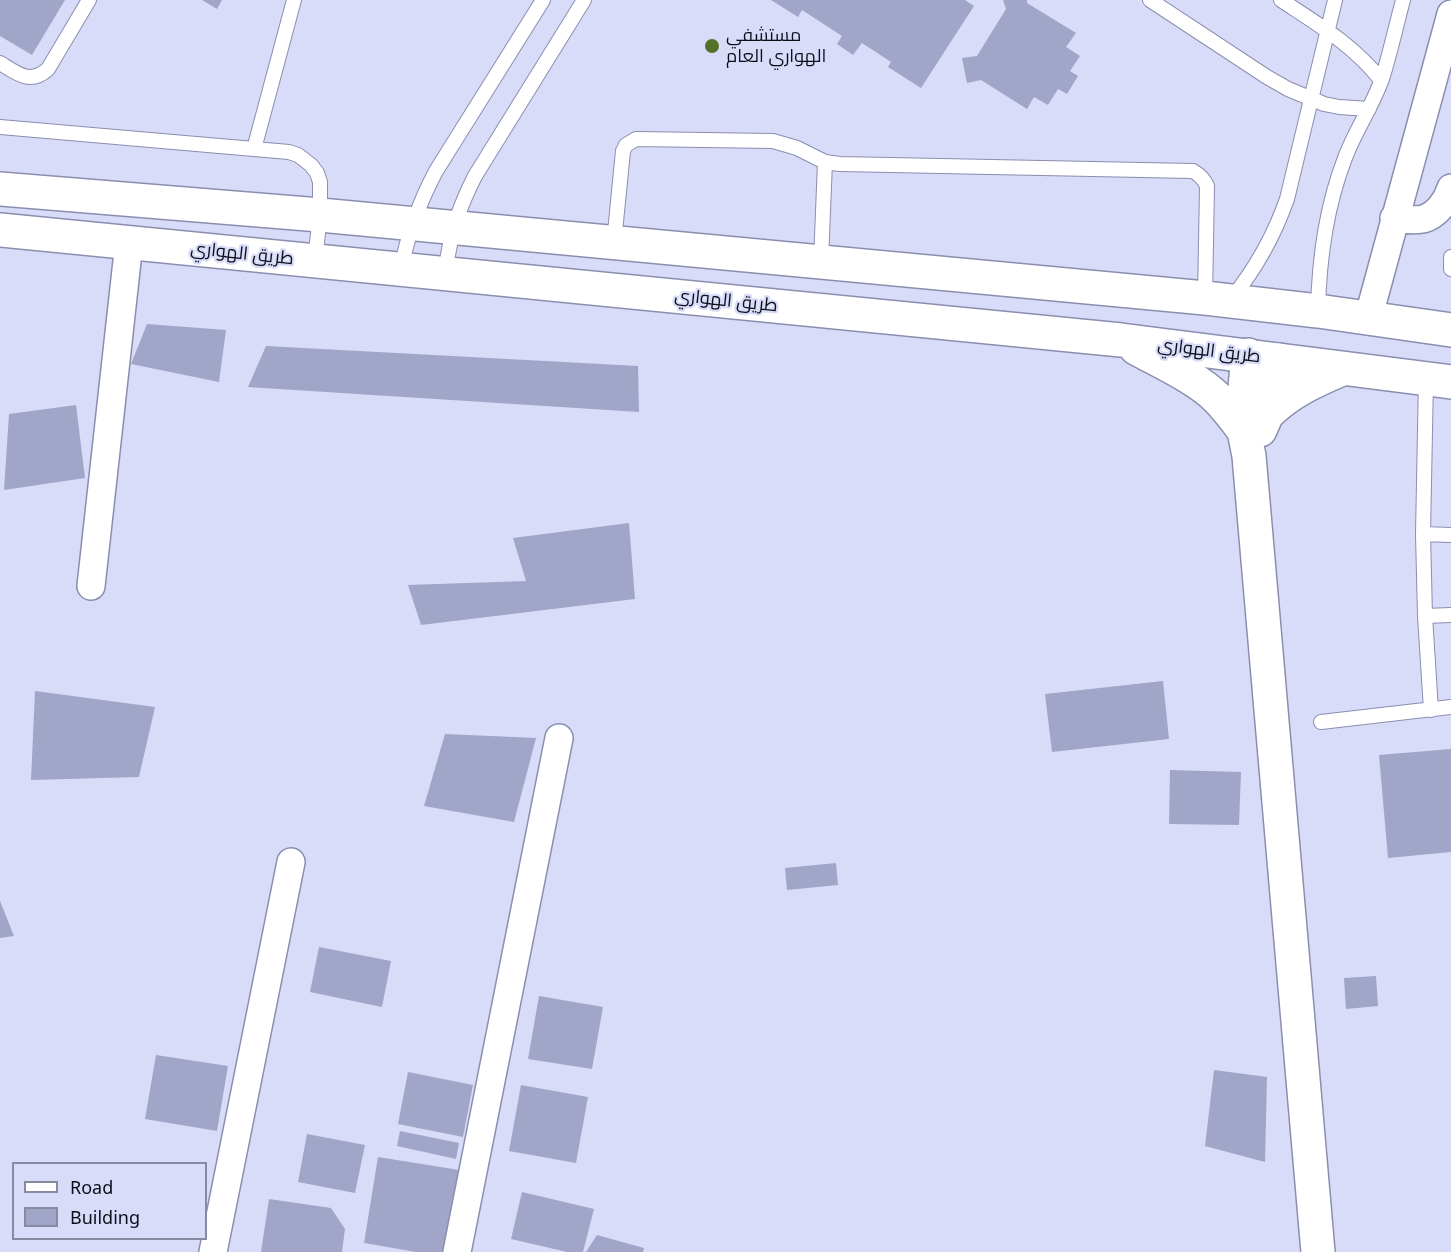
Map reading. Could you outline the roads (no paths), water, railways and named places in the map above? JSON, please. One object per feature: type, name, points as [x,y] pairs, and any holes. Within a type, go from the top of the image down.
[{"type":"main road","points":[[0,189],[453,227],[1218,300],[1318,311],[1451,330]]},
{"type":"main road","name":"طريق الهواري","points":[[0,230],[1121,340],[1438,380]]},
{"type":"main road","points":[[1121,340],[1205,388],[1216,396],[1253,434]]},
{"type":"main road","points":[[1264,358],[1243,410],[1253,434],[1318,1252]]},
{"type":"main road","points":[[1253,434],[1279,402],[1300,388],[1342,369]]},
{"type":"street","points":[[1368,319],[1451,14]]},
{"type":"street","points":[[1394,218],[1423,219],[1437,211],[1451,188]]},
{"type":"street","points":[[91,586],[129,243]]},
{"type":"street","points":[[457,1252],[559,738]]},
{"type":"street","points":[[213,1252],[291,862]]},
{"type":"lane","points":[[0,63],[24,77],[32,78],[43,73],[48,69],[89,0]]},
{"type":"lane","points":[[254,149],[294,0]]},
{"type":"lane","points":[[401,269],[412,224],[436,171],[543,0]]},
{"type":"lane","points":[[445,274],[453,227],[462,201],[475,176],[584,0]]},
{"type":"lane","points":[[1150,0],[1288,89],[1310,99],[1339,107],[1369,109]]},
{"type":"lane","points":[[1281,0],[1357,52],[1381,81]]},
{"type":"lane","points":[[1218,300],[1258,263],[1279,221],[1293,176],[1335,0]]},
{"type":"lane","points":[[1318,311],[1322,249],[1330,209],[1345,158],[1381,81],[1403,0]]},
{"type":"lane","points":[[0,127],[254,149],[289,153],[305,159],[317,173],[320,182],[320,215],[315,261]]},
{"type":"lane","points":[[614,242],[623,151],[626,145],[636,139],[773,141],[797,148],[825,162],[840,164],[1193,171],[1200,175],[1207,186],[1218,300]]},
{"type":"lane","points":[[821,262],[825,162]]},
{"type":"lane","points":[[1451,257],[1451,269]]},
{"type":"lane","points":[[1431,710],[1423,534],[1438,380]]},
{"type":"lane","points":[[1423,534],[1451,535]]},
{"type":"lane","points":[[1425,616],[1451,615]]},
{"type":"lane","points":[[1321,722],[1451,707]]},
{"type":"place","name":"مستشفي الهواري العام","points":[[712,46]]}]
